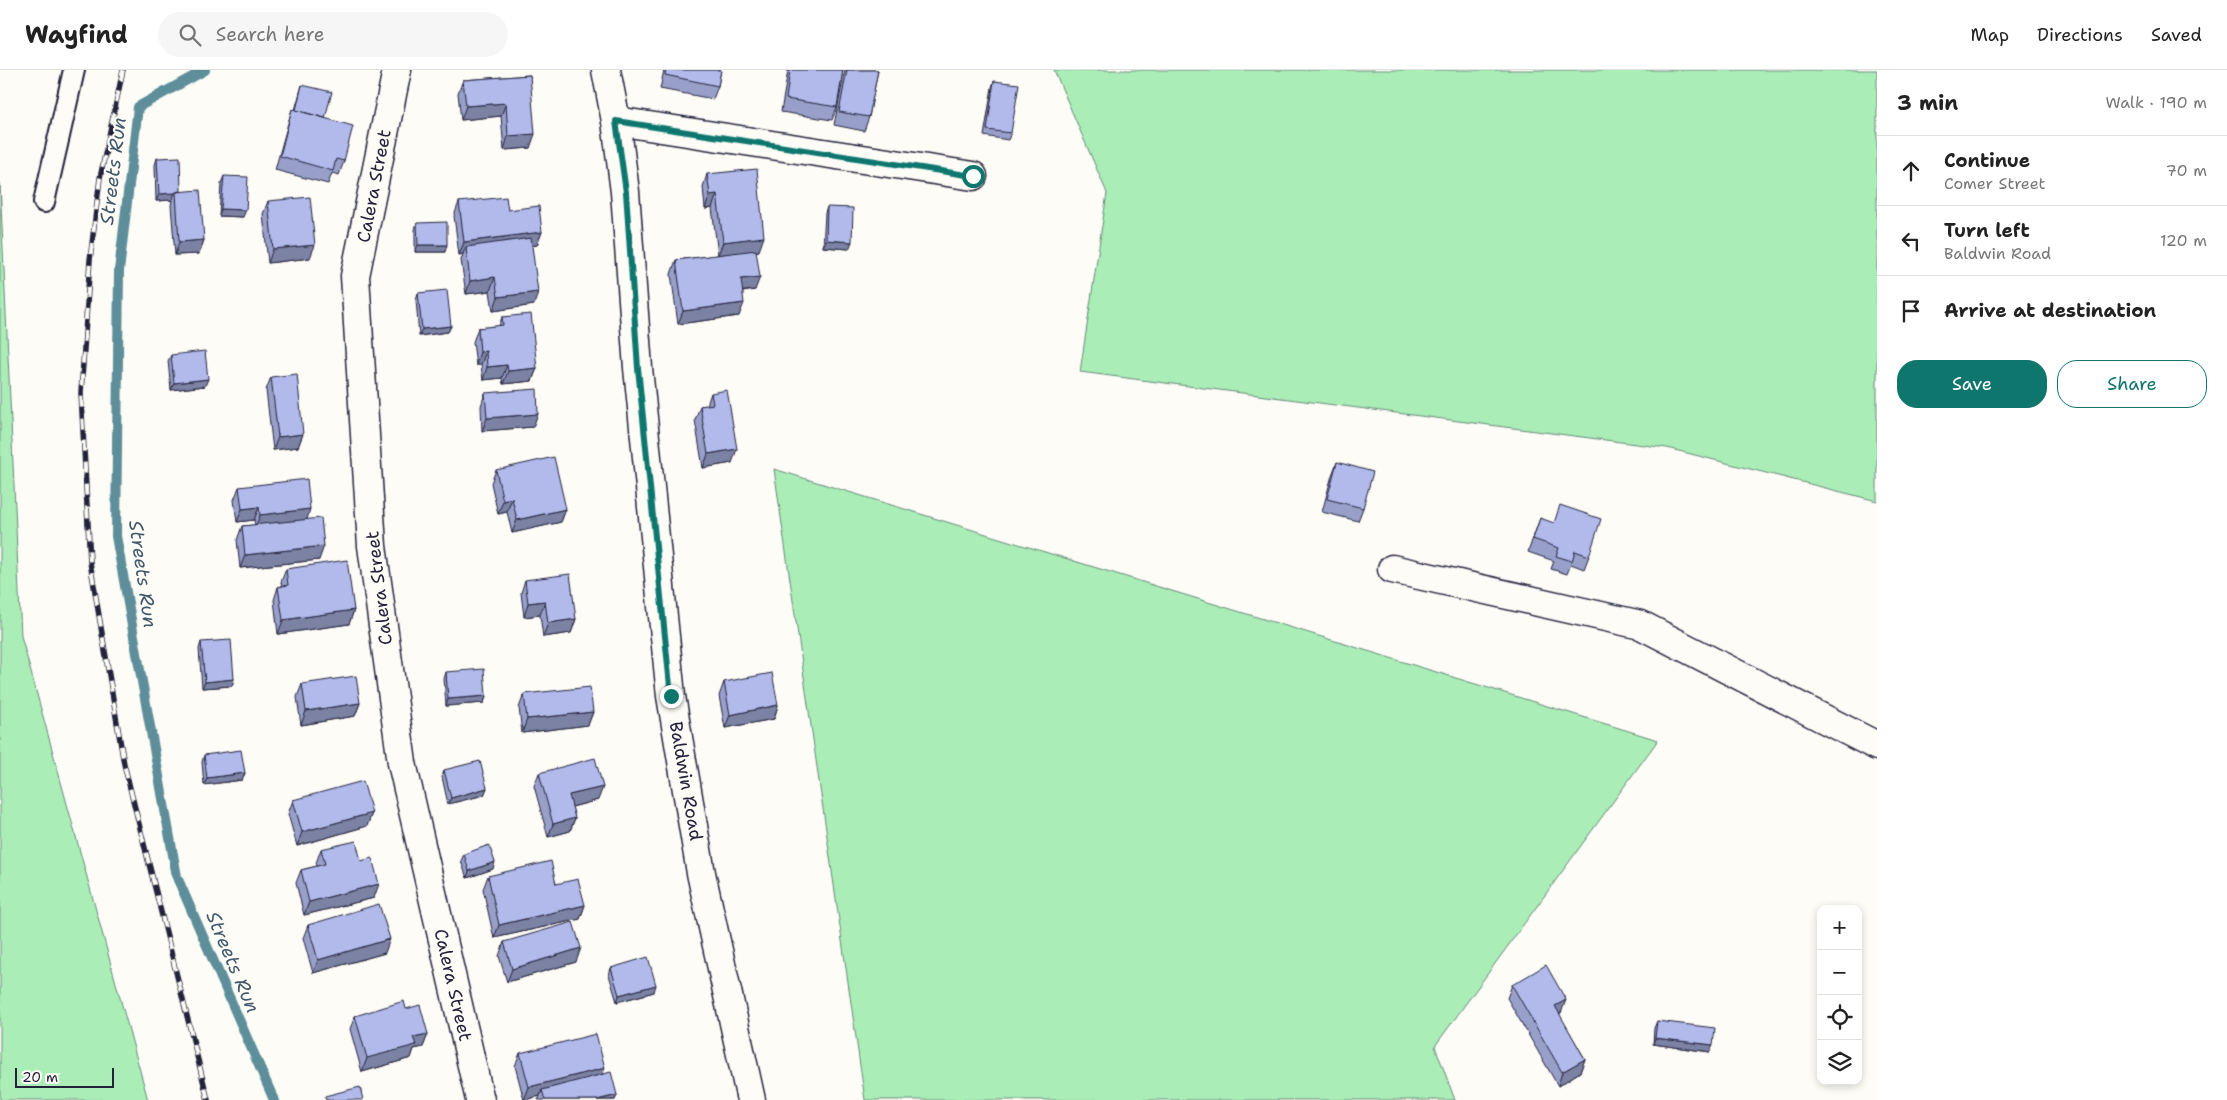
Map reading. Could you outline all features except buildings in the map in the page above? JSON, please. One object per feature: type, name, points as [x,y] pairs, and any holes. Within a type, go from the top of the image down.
[{"type":"street","name":"Calera Street","points":[[397,70],[355,276],[372,546],[402,763],[480,1100]]},
{"type":"street","name":"Baldwin Road","points":[[606,70],[616,121],[626,192],[638,368],[671,696],[701,873],[751,1100]]},
{"type":"street","points":[[616,121],[973,176]]},
{"type":"street","points":[[1392,569],[1641,625],[1877,746]]},
{"type":"lane","points":[[44,202],[74,70]]},
{"type":"green space","points":[[1054,70],[1877,70],[1877,501],[1667,448],[1080,372],[1107,193]]},
{"type":"green space","points":[[0,183],[21,636],[148,1100],[0,1100]]},
{"type":"green space","points":[[774,469],[1658,740],[1435,1046],[1455,1100],[865,1100]]},
{"type":"waterway","name":"Streets Run","points":[[205,70],[138,107],[119,271],[116,536],[177,877],[274,1100]]},
{"type":"railway","points":[[123,70],[100,178],[90,260],[81,393],[90,562],[124,764],[208,1100]]},
{"type":"route","points":[[671,696],[638,368],[626,192],[616,121],[973,176]]}]
